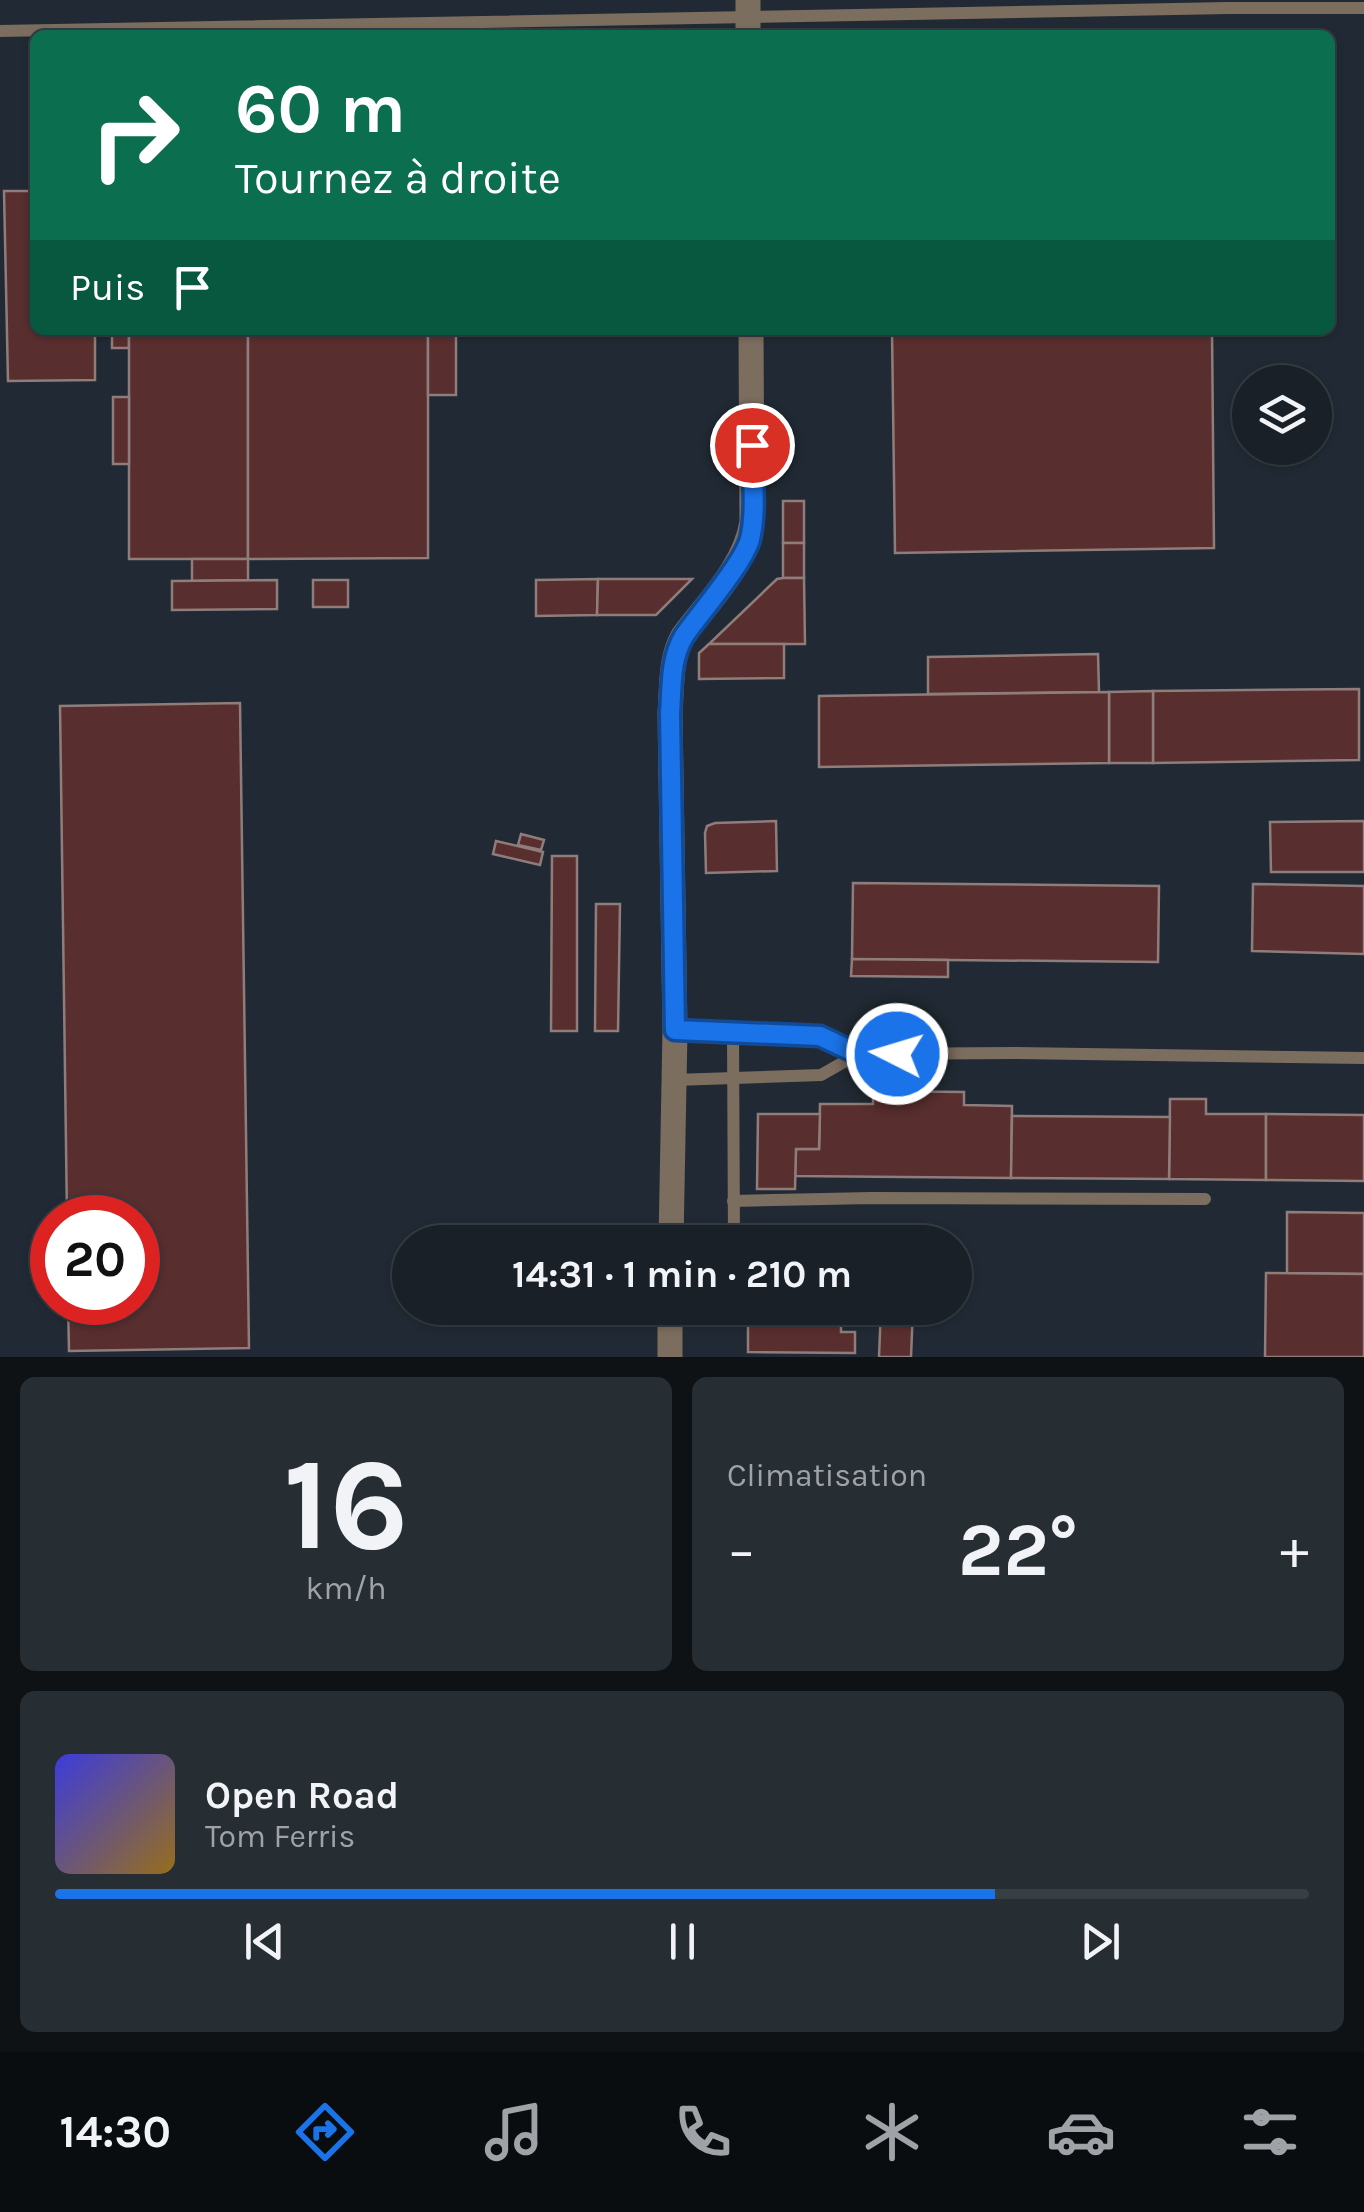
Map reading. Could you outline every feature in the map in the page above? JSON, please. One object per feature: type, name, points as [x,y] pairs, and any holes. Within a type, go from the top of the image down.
[{"type":"street","points":[[671,1225],[675,1030],[670,731],[674,662],[676,648],[749,543],[751,335]]},
{"type":"street","points":[[670,1325],[670,1357]]},
{"type":"lane","points":[[0,30],[1364,8]]},
{"type":"lane","points":[[675,1030],[820,1036],[858,1054],[1364,1058]]},
{"type":"lane","points":[[732,1033],[734,1225]]},
{"type":"lane","points":[[674,1080],[821,1075],[858,1054]]},
{"type":"lane","points":[[733,1201],[1205,1199]]},
{"type":"building","points":[[4,191],[30,191],[30,335],[95,335],[95,380],[8,381]]},
{"type":"building","points":[[112,335],[129,335],[129,348],[112,348]]},
{"type":"building","points":[[129,335],[248,335],[248,559],[129,559]]},
{"type":"building","points":[[248,335],[428,335],[428,558],[248,559]]},
{"type":"building","points":[[428,335],[456,335],[456,395],[428,395]]},
{"type":"building","points":[[892,335],[1212,335],[1214,548],[895,553]]},
{"type":"building","points":[[113,397],[129,397],[129,464],[113,464]]},
{"type":"building","points":[[783,501],[804,501],[804,543],[783,543]]},
{"type":"building","points":[[783,543],[804,543],[804,578],[783,578]]},
{"type":"building","points":[[192,559],[248,559],[248,580],[192,581]]},
{"type":"building","points":[[804,578],[805,644],[709,644],[777,579]]},
{"type":"building","points":[[598,579],[597,615],[536,616],[536,580]]},
{"type":"building","points":[[598,579],[692,579],[656,615],[597,615]]},
{"type":"building","points":[[277,580],[277,609],[172,610],[172,581]]},
{"type":"building","points":[[313,580],[348,580],[348,607],[313,607]]},
{"type":"building","points":[[709,644],[784,644],[784,678],[699,679],[699,653]]},
{"type":"building","points":[[1098,654],[1099,692],[928,694],[928,657]]},
{"type":"building","points":[[1359,689],[1359,760],[1153,763],[1153,691]]},
{"type":"building","points":[[1153,691],[1153,763],[1109,763],[1109,692]]},
{"type":"building","points":[[1109,692],[1109,763],[819,767],[819,696]]},
{"type":"building","points":[[240,703],[249,1348],[69,1351],[68,1325],[160,1325],[160,1195],[67,1195],[60,706]]},
{"type":"building","points":[[776,821],[777,871],[706,873],[707,826]]},
{"type":"building","points":[[1364,821],[1364,872],[1271,872],[1270,822]]},
{"type":"building","points":[[521,834],[544,840],[541,850],[518,845]]},
{"type":"building","points":[[496,841],[543,852],[540,865],[493,854]]},
{"type":"building","points":[[552,856],[577,856],[577,1031],[551,1031]]},
{"type":"building","points":[[853,883],[1159,886],[1158,962],[852,959]]},
{"type":"building","points":[[1253,884],[1364,886],[1364,954],[1252,951]]},
{"type":"building","points":[[596,904],[620,904],[618,1031],[595,1031]]},
{"type":"building","points":[[852,959],[948,960],[948,977],[851,976]]},
{"type":"building","points":[[873,1091],[964,1092],[964,1105],[1012,1106],[1011,1178],[795,1176],[796,1149],[819,1149],[820,1104],[873,1104]]},
{"type":"building","points":[[1170,1099],[1206,1099],[1206,1114],[1266,1114],[1266,1180],[1169,1179]]},
{"type":"building","points":[[758,1114],[820,1114],[819,1149],[796,1149],[795,1189],[757,1189]]},
{"type":"building","points":[[1266,1114],[1364,1115],[1364,1181],[1266,1180]]},
{"type":"building","points":[[1012,1116],[1170,1117],[1169,1179],[1011,1178]]},
{"type":"building","points":[[1287,1212],[1364,1213],[1364,1274],[1287,1273]]},
{"type":"building","points":[[1266,1273],[1364,1274],[1364,1357],[1265,1357]]},
{"type":"building","points":[[748,1325],[841,1325],[841,1332],[855,1332],[855,1353],[748,1352]]},
{"type":"building","points":[[880,1325],[912,1325],[911,1357],[879,1357]]},
{"type":"route","points":[[752,445],[749,543],[676,648],[674,662],[670,713],[675,1030],[820,1036],[858,1054],[897,1054]]}]
